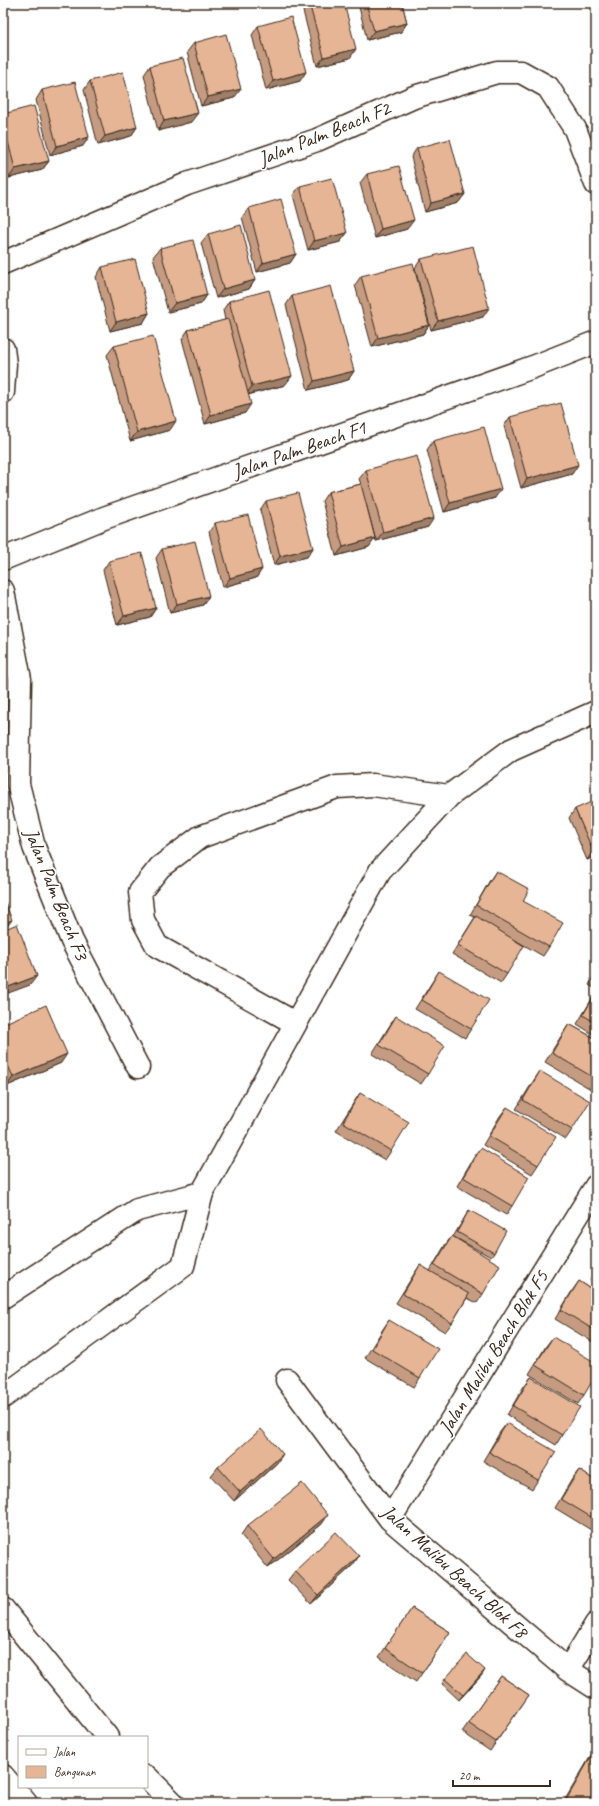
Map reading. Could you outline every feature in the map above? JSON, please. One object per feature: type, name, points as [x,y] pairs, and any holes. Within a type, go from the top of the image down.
[{"type":"street","name":"Jalan Palm Beach F2","points":[[3,263],[187,184],[317,140],[414,97],[497,72],[521,72],[548,87],[575,129],[596,184]]},
{"type":"street","name":"Jalan Palm Beach F1","points":[[3,559],[104,518],[533,367],[596,342]]},
{"type":"street","points":[[3,349],[5,364],[3,392]]},
{"type":"street","name":"Jalan Palm Beach F3","points":[[3,591],[20,679],[18,784],[34,847],[72,941],[138,1067]]},
{"type":"street","points":[[3,1397],[183,1266],[202,1193],[380,871],[449,796],[510,750],[596,712]]},
{"type":"street","points":[[295,1023],[157,946],[143,920],[140,892],[160,867],[200,837],[338,787],[373,785],[449,796]]},
{"type":"street","name":"Jalan Malibu Beach Blok F5","points":[[390,1519],[596,1186]]},
{"type":"street","points":[[3,1297],[137,1210],[202,1193]]},
{"type":"street","name":"Jalan Malibu Beach Blok F8","points":[[287,1380],[390,1519],[568,1670],[596,1688]]},
{"type":"street","points":[[3,1609],[106,1736]]},
{"type":"street","points":[[568,1670],[596,1624]]},
{"type":"street","points":[[3,1776],[26,1803]]},
{"type":"street","points":[[148,1778],[173,1803]]},
{"type":"building","points":[[309,3],[344,3],[356,49],[324,57]]},
{"type":"building","points":[[366,3],[402,3],[407,23],[374,31]]},
{"type":"building","points":[[291,17],[306,72],[273,81],[258,26]]},
{"type":"building","points":[[226,34],[241,89],[208,97],[194,43]]},
{"type":"building","points":[[183,58],[198,113],[164,121],[150,66]]},
{"type":"building","points":[[123,72],[137,127],[105,136],[90,81]]},
{"type":"building","points":[[75,82],[89,137],[57,146],[42,90]]},
{"type":"building","points":[[34,106],[49,161],[15,169],[3,122],[3,114]]},
{"type":"building","points":[[450,139],[465,194],[431,203],[417,148]]},
{"type":"building","points":[[399,166],[414,220],[381,229],[367,174]]},
{"type":"building","points":[[332,178],[347,233],[314,241],[300,186]]},
{"type":"building","points":[[281,199],[296,254],[263,263],[249,208]]},
{"type":"building","points":[[241,225],[255,280],[223,289],[208,234]]},
{"type":"building","points":[[193,240],[207,295],[175,303],[160,248]]},
{"type":"building","points":[[473,246],[489,308],[438,321],[421,259]]},
{"type":"building","points":[[135,259],[149,313],[116,322],[102,267]]},
{"type":"building","points":[[413,263],[429,325],[378,338],[361,276]]},
{"type":"building","points":[[331,286],[354,371],[314,381],[292,296]]},
{"type":"building","points":[[269,290],[292,376],[252,386],[229,301]]},
{"type":"building","points":[[228,319],[251,404],[211,415],[188,330]]},
{"type":"building","points":[[153,336],[176,421],[137,432],[114,346]]},
{"type":"building","points":[[561,403],[578,465],[527,479],[510,417]]},
{"type":"building","points":[[484,427],[501,489],[450,503],[433,441]]},
{"type":"building","points":[[417,456],[434,518],[383,532],[366,470]]},
{"type":"building","points":[[361,484],[375,538],[343,547],[328,492]]},
{"type":"building","points":[[298,493],[313,548],[280,556],[266,501]]},
{"type":"building","points":[[248,515],[262,569],[230,578],[215,523]]},
{"type":"building","points":[[195,541],[209,596],[177,604],[162,549]]},
{"type":"building","points":[[142,553],[156,608],[124,616],[109,561]]},
{"type":"building","points":[[596,800],[596,850],[593,851],[575,809]]},
{"type":"building","points":[[496,871],[529,889],[523,901],[563,923],[549,947],[476,905]]},
{"type":"building","points":[[3,897],[12,920],[3,923]]},
{"type":"building","points":[[476,916],[524,946],[507,974],[458,945]]},
{"type":"building","points":[[17,924],[37,976],[3,989],[3,930]]},
{"type":"building","points":[[439,971],[489,1000],[471,1029],[422,1000]]},
{"type":"building","points":[[596,993],[596,1023],[583,1015]]},
{"type":"building","points":[[46,1005],[67,1054],[13,1077],[3,1053],[3,1024]]},
{"type":"building","points":[[396,1016],[445,1046],[428,1074],[379,1045]]},
{"type":"building","points":[[569,1024],[596,1039],[596,1079],[552,1053]]},
{"type":"building","points":[[540,1071],[590,1101],[572,1130],[523,1100]]},
{"type":"building","points":[[360,1093],[409,1122],[391,1151],[343,1122]]},
{"type":"building","points":[[507,1107],[556,1137],[538,1165],[489,1136]]},
{"type":"building","points":[[481,1148],[529,1177],[512,1206],[463,1177]]},
{"type":"building","points":[[469,1210],[506,1231],[494,1253],[457,1232]]},
{"type":"building","points":[[452,1236],[500,1265],[483,1294],[434,1265]]},
{"type":"building","points":[[420,1265],[469,1294],[452,1323],[403,1294]]},
{"type":"building","points":[[579,1281],[596,1292],[596,1331],[561,1310]]},
{"type":"building","points":[[389,1320],[438,1349],[420,1378],[372,1349]]},
{"type":"building","points":[[553,1337],[596,1363],[596,1375],[584,1395],[535,1365]]},
{"type":"building","points":[[531,1377],[580,1407],[562,1435],[513,1406]]},
{"type":"building","points":[[507,1423],[556,1452],[538,1480],[489,1452]]},
{"type":"building","points":[[261,1429],[283,1454],[240,1492],[218,1467]]},
{"type":"building","points":[[579,1470],[596,1481],[596,1520],[561,1499]]},
{"type":"building","points":[[302,1483],[328,1515],[274,1559],[247,1526]]},
{"type":"building","points":[[336,1532],[359,1556],[318,1595],[295,1571]]},
{"type":"building","points":[[412,1608],[450,1632],[422,1673],[385,1648]]},
{"type":"building","points":[[467,1654],[485,1670],[463,1695],[445,1679]]},
{"type":"building","points":[[501,1676],[529,1695],[496,1742],[468,1723]]},
{"type":"building","points":[[596,1748],[596,1803],[565,1802]]}]
